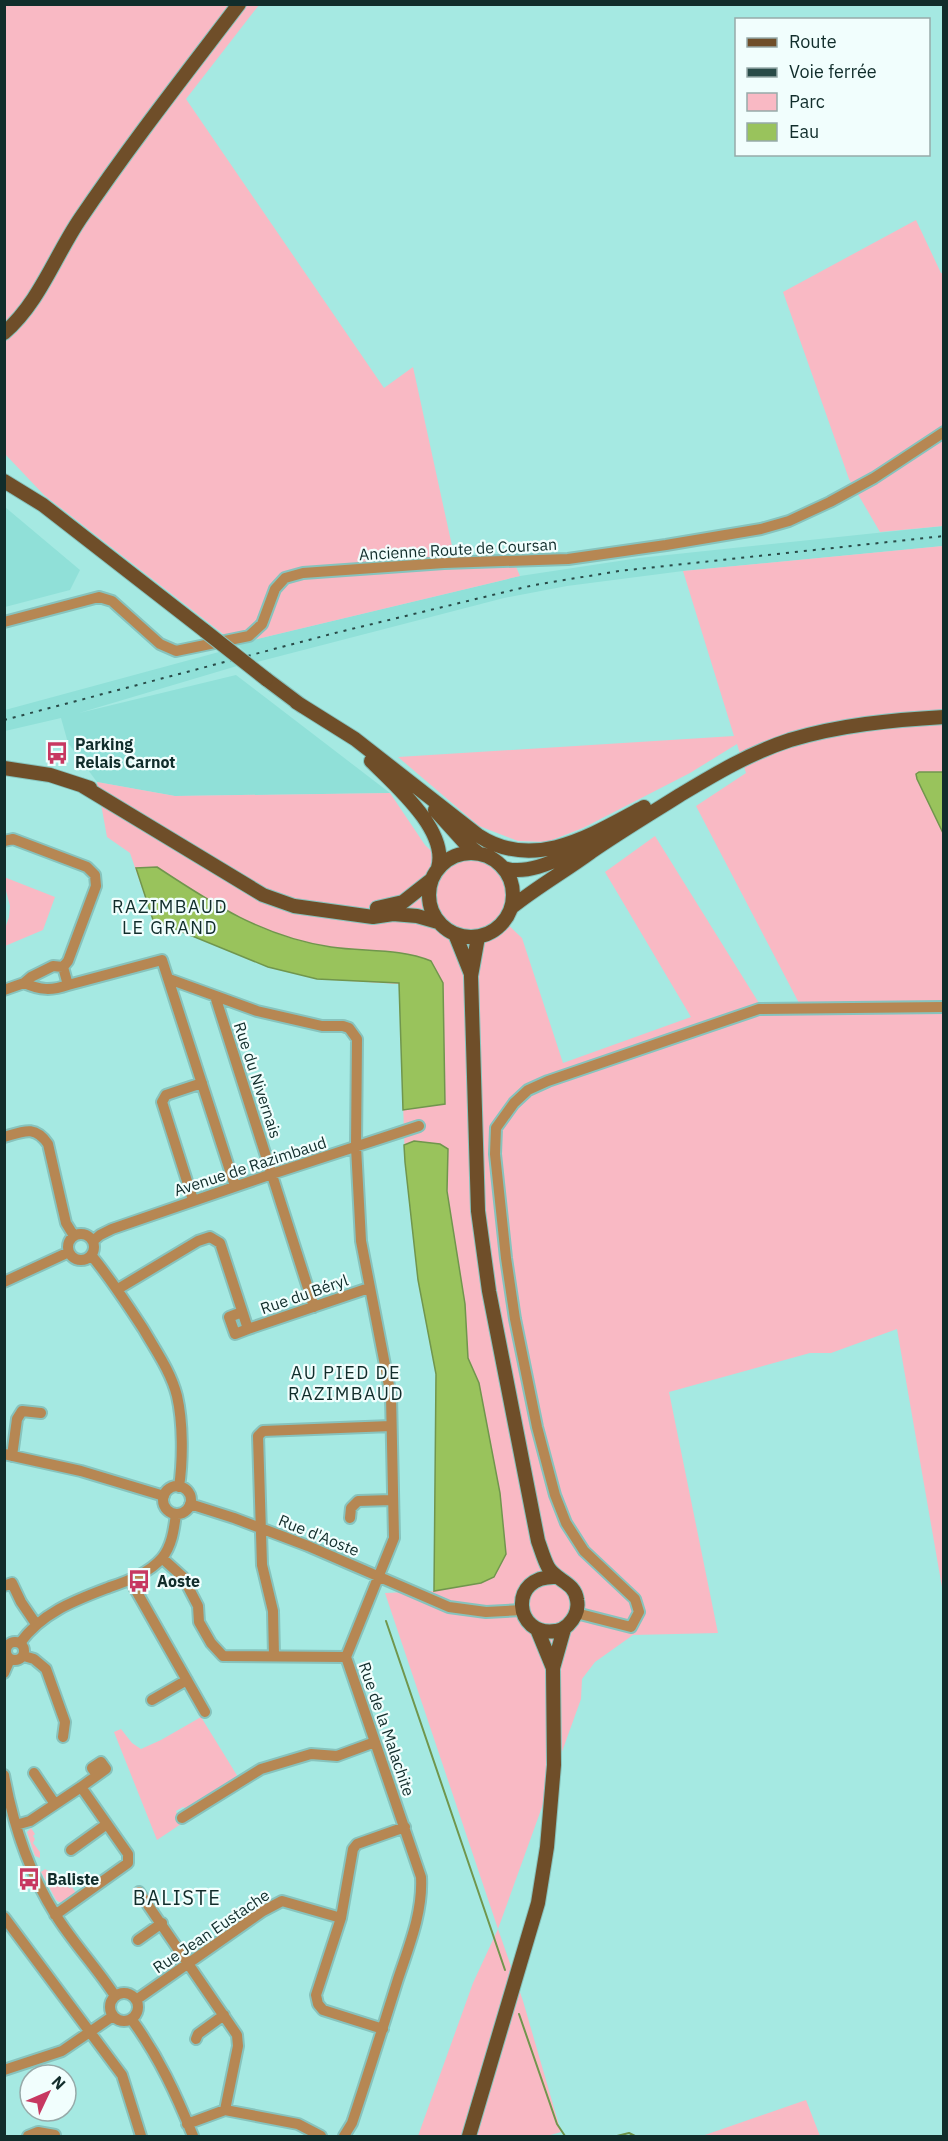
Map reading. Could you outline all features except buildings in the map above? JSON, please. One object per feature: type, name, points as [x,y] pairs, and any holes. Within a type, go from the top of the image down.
[{"type":"main road","points":[[4,333],[22,315],[59,251],[108,178],[238,4]]},
{"type":"main road","points":[[4,468],[43,506]]},
{"type":"main road","points":[[4,481],[43,506],[296,702],[394,774],[433,808],[464,842],[478,853],[493,859],[504,868],[513,871],[527,871],[610,838]]},
{"type":"main road","points":[[296,702],[355,739],[491,844],[512,850],[534,852],[557,848],[600,830],[761,751],[821,731],[865,723],[944,717]]},
{"type":"main road","points":[[362,752],[391,781],[429,826],[436,839],[440,854],[428,891],[429,904],[438,922]]},
{"type":"main road","points":[[4,768],[50,775],[81,784],[126,802],[200,856],[263,894],[294,906],[373,917],[393,914],[417,916],[438,922],[455,934],[478,937],[499,927],[507,918],[512,907],[513,888],[504,868]]},
{"type":"main road","points":[[512,907],[541,884],[610,838],[706,779]]},
{"type":"main road","points":[[345,913],[403,902],[449,858],[458,854],[478,853]]},
{"type":"main road","points":[[455,934],[471,976]]},
{"type":"main road","points":[[469,2136],[542,1881],[554,1766],[553,1668],[564,1629],[576,1613],[578,1602],[567,1582],[548,1568],[538,1541],[489,1291],[478,1211],[471,976],[478,937]]},
{"type":"main road","points":[[538,1541],[535,1570],[522,1598],[522,1610],[527,1621],[537,1629],[549,1632],[564,1629]]},
{"type":"main road","points":[[527,1586],[536,1579],[557,1576]]},
{"type":"main road","points":[[537,1629],[553,1668]]},
{"type":"street","name":"Ancienne Route de Coursan","points":[[4,622],[99,597],[112,601],[160,644],[176,651],[192,649],[249,636],[262,624],[275,589],[285,578],[303,573],[444,563],[568,559],[761,529],[789,521],[874,478],[944,432]]},
{"type":"street","points":[[4,842],[13,839],[87,867],[95,875],[96,886],[68,961],[63,967]]},
{"type":"street","points":[[24,983],[36,988],[54,990],[162,960],[235,1186]]},
{"type":"street","points":[[4,990],[24,983],[31,976],[53,966],[63,967]]},
{"type":"street","points":[[63,967],[68,985]]},
{"type":"street","points":[[169,979],[215,996]]},
{"type":"street","name":"Rue de la Malachite","points":[[215,996],[257,1011],[322,1026],[343,1026],[354,1033],[357,1039],[356,1147],[361,1241],[391,1396],[394,1538],[346,1657],[422,1877],[422,1895],[383,2029],[352,2123],[344,2136]]},
{"type":"street","name":"Rue du Nivernais","points":[[215,996],[314,1307]]},
{"type":"street","points":[[576,1613],[631,1627],[639,1612],[635,1599],[584,1551],[566,1523],[555,1495],[537,1427],[515,1319],[495,1154],[496,1128],[514,1103],[528,1090],[548,1081],[759,1009],[944,1007]]},
{"type":"street","points":[[193,1200],[162,1102],[166,1095],[202,1083]]},
{"type":"street","name":"Avenue de Razimbaud","points":[[93,1241],[112,1229],[193,1200],[419,1126]]},
{"type":"street","points":[[4,1137],[23,1131],[33,1131],[42,1136],[48,1144],[66,1223],[74,1236]]},
{"type":"street","points":[[83,1233],[91,1237],[93,1241],[94,1248],[91,1255],[79,1260],[69,1252],[68,1245],[74,1236],[83,1233]]},
{"type":"street","name":"Rue du Béryl","points":[[118,1289],[198,1241],[210,1237],[220,1243],[248,1329],[369,1288]]},
{"type":"street","points":[[4,1282],[69,1252]]},
{"type":"street","points":[[91,1255],[118,1289],[166,1367],[176,1394],[180,1415],[179,1487]]},
{"type":"street","points":[[41,1413],[22,1411],[17,1419],[8,1455],[81,1471],[164,1496]]},
{"type":"street","points":[[274,1656],[273,1611],[262,1565],[258,1436],[263,1431],[391,1426]]},
{"type":"street","points":[[179,1487],[189,1495],[190,1504],[185,1511],[176,1514],[165,1508],[164,1496],[171,1488],[179,1487]]},
{"type":"street","points":[[350,1518],[351,1508],[358,1501],[392,1500]]},
{"type":"street","name":"Rue d'Aoste","points":[[190,1504],[260,1528],[380,1576],[449,1607],[486,1612],[522,1610]]},
{"type":"street","points":[[20,1642],[36,1624],[68,1604],[130,1580],[162,1558],[171,1539],[176,1514]]},
{"type":"street","points":[[162,1558],[183,1577],[198,1606],[199,1622],[211,1643],[223,1656],[346,1657]]},
{"type":"street","points":[[130,1580],[205,1712]]},
{"type":"street","points":[[4,1586],[12,1583],[21,1602],[36,1624]]},
{"type":"street","points":[[4,1673],[7,1652],[13,1641],[20,1642],[24,1648],[24,1656]]},
{"type":"street","points":[[7,1652],[18,1660],[24,1656]]},
{"type":"street","points":[[24,1656],[34,1659],[46,1669],[65,1722],[63,1737]]},
{"type":"street","points":[[152,1700],[187,1680]]},
{"type":"street","points":[[182,1818],[261,1769],[311,1754],[337,1755],[375,1742]]},
{"type":"street","points":[[34,1773],[55,1804]]},
{"type":"street","points":[[4,1775],[10,1806],[26,1856],[55,1915],[116,1996]]},
{"type":"street","points":[[16,1825],[30,1821],[97,1775]]},
{"type":"street","points":[[55,1915],[128,1863],[128,1854],[81,1787]]},
{"type":"street","points":[[71,1850],[107,1824]]},
{"type":"street","points":[[383,2029],[323,2010],[318,2004],[316,1995],[341,1918],[353,1849],[357,1844],[405,1827]]},
{"type":"street","points":[[139,1892],[237,2035],[238,2046],[225,2110]]},
{"type":"street","name":"Rue Jean Eustache","points":[[136,2000],[263,1911],[282,1901],[341,1918]]},
{"type":"street","points":[[4,1917],[122,2075],[141,2136]]},
{"type":"street","points":[[138,1940],[162,1923]]},
{"type":"street","points":[[127,1993],[136,2000],[138,2011],[132,2020],[122,2022],[113,2016],[110,2006],[116,1996],[127,1993]]},
{"type":"street","points":[[196,2039],[198,2034],[224,2015]]},
{"type":"street","points":[[4,2070],[62,2051],[113,2016]]},
{"type":"street","points":[[132,2020],[152,2048],[170,2082],[192,2136]]},
{"type":"street","points":[[187,2124],[225,2110],[321,2136]]},
{"type":"street","points":[[28,2136],[38,2132],[55,2135]]},
{"type":"shaded area","points":[[5,507],[80,570],[70,590],[5,607]]},
{"type":"shaded area","points":[[943,526],[943,546],[683,571],[567,586],[504,598],[257,662],[236,644],[520,576],[639,558]]},
{"type":"shaded area","points":[[219,652],[237,666],[79,713],[236,675],[390,793],[175,796],[97,782],[68,743],[61,718],[5,731],[5,710]]},
{"type":"green space","points":[[5,5],[259,5],[186,99],[384,388],[413,367],[454,555],[511,555],[520,576],[236,644],[44,495],[5,454]]},
{"type":"green space","points":[[916,220],[943,273],[943,526],[880,532],[849,479],[783,292]]},
{"type":"green space","points":[[943,546],[943,1593],[897,1329],[831,1353],[810,1353],[669,1392],[718,1633],[633,1635],[595,1662],[582,1679],[581,1699],[498,1929],[385,1593],[434,1591],[436,1374],[418,1280],[405,1162],[399,984],[317,979],[268,967],[153,920],[130,853],[107,837],[97,782],[175,796],[390,793],[425,845],[447,866],[461,860],[474,859],[486,862],[503,878],[506,903],[500,917],[522,938],[563,1063],[691,1017],[605,872],[655,836],[762,1008],[800,1005],[696,806],[746,773],[737,744],[690,773],[583,828],[547,842],[518,841],[479,826],[398,757],[734,736],[683,571]]},
{"type":"green space","points":[[4,877],[55,897],[43,930],[5,946],[5,929],[10,906]]},
{"type":"green space","points":[[201,1717],[238,1777],[189,1810],[183,1807],[176,1811],[181,1824],[157,1840],[114,1732],[121,1729],[132,1743],[141,1749]]},
{"type":"green space","points":[[31,1828],[35,1834],[33,1843],[40,1852],[40,1858],[35,1856],[27,1832]]},
{"type":"green space","points":[[45,1869],[56,1876],[63,1887],[67,1885],[69,1888],[72,1887],[76,1893],[65,1902],[56,1900],[41,1872]]},
{"type":"green space","points":[[498,1929],[523,2001],[561,2132],[547,2136],[418,2136],[473,1983]]},
{"type":"green space","points":[[806,2100],[820,2136],[702,2136]]},
{"type":"water","points":[[943,772],[943,833],[917,779],[916,774]]},
{"type":"water","points":[[157,867],[219,906],[283,935],[331,947],[394,952],[431,961],[443,983],[445,1104],[403,1110],[399,983],[317,979],[268,967],[153,920],[136,868]]},
{"type":"water","points":[[414,1141],[440,1144],[448,1149],[447,1191],[465,1304],[468,1358],[479,1383],[500,1493],[506,1554],[494,1577],[481,1583],[434,1591],[436,1374],[418,1280],[405,1162],[404,1145]]},
{"type":"waterway","points":[[386,1621],[505,1970]]},
{"type":"waterway","points":[[519,2014],[557,2124],[565,2136]]},
{"type":"waterway","points":[[617,2136],[629,2133],[635,2136]]},
{"type":"railway","points":[[4,720],[335,633],[534,585],[619,571],[944,536]]},
{"type":"place","name":"Parking Relais Carnot","points":[[57,753]]},
{"type":"place","name":"Aoste","points":[[139,1581]]},
{"type":"place","name":"Baliste","points":[[29,1879]]},
{"type":"district","name":"RAZIMBAUD LE GRAND","points":[[170,917]]},
{"type":"district","name":"AU PIED DE RAZIMBAUD","points":[[346,1383]]},
{"type":"district","name":"BALISTE","points":[[177,1898]]}]
